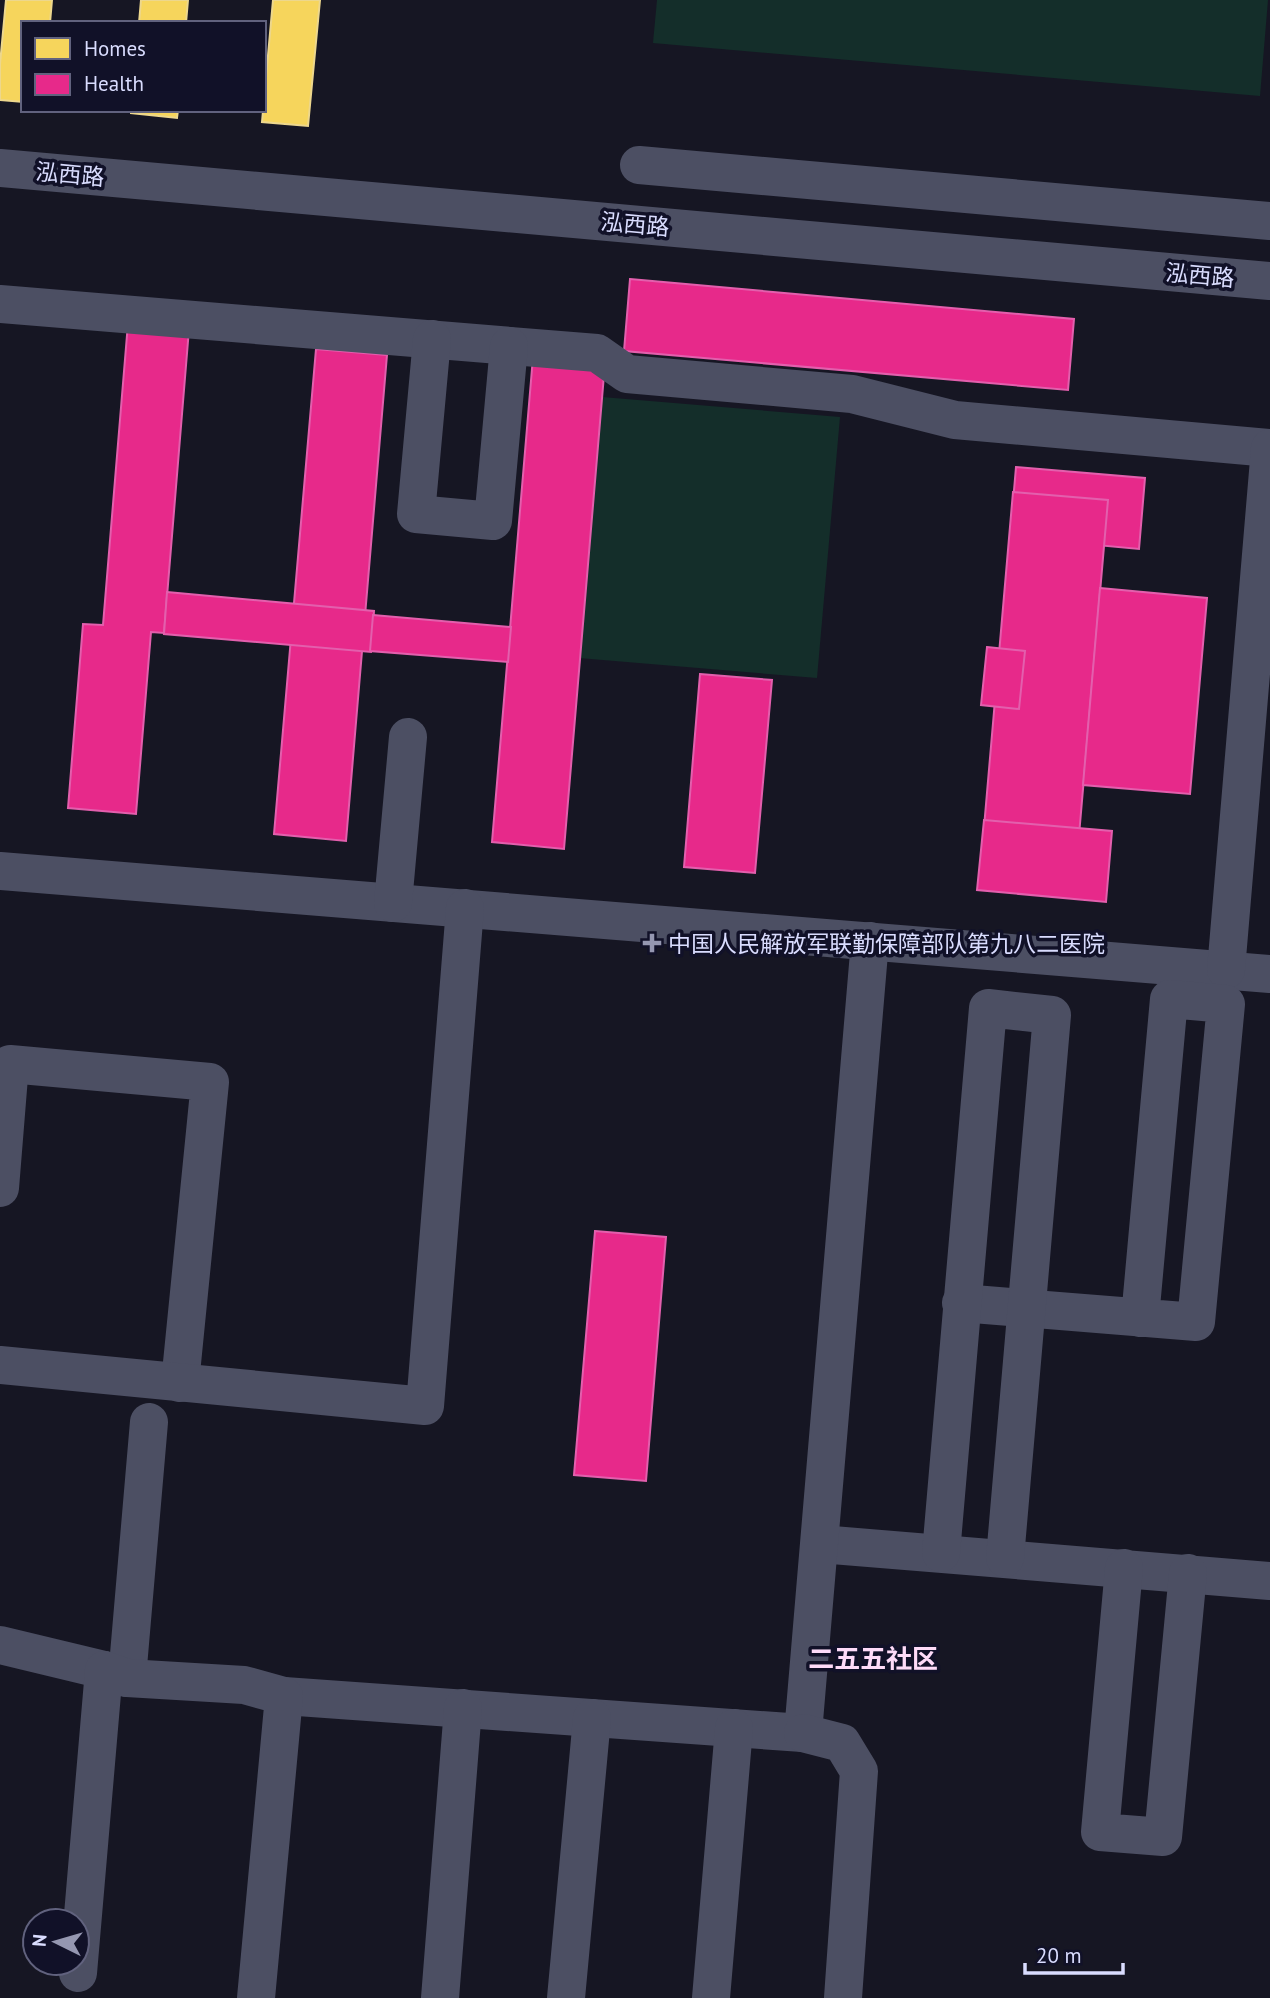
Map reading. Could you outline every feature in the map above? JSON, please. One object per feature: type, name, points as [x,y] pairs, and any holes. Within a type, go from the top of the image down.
[{"type":"street","points":[[639,165],[1270,221]]},
{"type":"street","name":"泓西路","points":[[0,167],[1270,281]]},
{"type":"street","points":[[0,304],[597,354],[627,374],[852,394],[955,420],[1270,448],[1226,970]]},
{"type":"street","points":[[432,339],[416,514],[493,521],[509,346]]},
{"type":"street","points":[[393,902],[408,737]]},
{"type":"street","points":[[0,871],[1270,974]]},
{"type":"street","points":[[0,1365],[425,1406],[465,908]]},
{"type":"street","points":[[803,1733],[870,941]]},
{"type":"street","points":[[961,1303],[1140,1318],[1196,1322],[1226,1004],[1169,999],[1140,1318]]},
{"type":"street","points":[[941,1553],[988,1008],[1052,1015],[1004,1558]]},
{"type":"street","points":[[0,1188],[10,1064],[210,1082],[180,1383]]},
{"type":"street","points":[[86,1907],[149,1422]]},
{"type":"street","points":[[820,1544],[1270,1581]]},
{"type":"street","points":[[1124,1568],[1100,1832],[1163,1837],[1188,1573]]},
{"type":"street","points":[[0,1645],[116,1674],[244,1685],[284,1696],[803,1733],[842,1743],[859,1771],[843,1998]]},
{"type":"street","points":[[256,1998],[284,1696]]},
{"type":"street","points":[[440,1998],[463,1708]]},
{"type":"street","points":[[566,1998],[592,1718]]},
{"type":"street","points":[[711,1998],[734,1728]]},
{"type":"green space","points":[[657,0],[1268,0],[1260,96],[653,43]]},
{"type":"green space","points":[[602,397],[840,417],[817,678],[579,658]]},
{"type":"building: Homes","points":[[6,0],[52,0],[50,21],[21,21],[21,102],[0,100],[0,64]]},
{"type":"building: Homes","points":[[141,0],[188,0],[186,21],[139,21]]},
{"type":"building: Homes","points":[[273,0],[320,0],[308,126],[262,122],[263,112],[266,112],[266,78]]},
{"type":"building: Homes","points":[[131,112],[178,112],[177,118]]},
{"type":"building: Health","points":[[630,279],[1074,319],[1068,390],[624,351]]},
{"type":"building: Health","points":[[128,323],[189,329],[164,633],[151,632],[136,814],[68,808],[83,624],[103,625]]},
{"type":"building: Health","points":[[316,349],[387,355],[346,841],[274,834]]},
{"type":"building: Health","points":[[533,357],[605,363],[564,849],[492,842]]},
{"type":"building: Health","points":[[1016,467],[1145,478],[1139,549],[1010,537]]},
{"type":"building: Health","points":[[1013,492],[1108,500],[1076,870],[981,862]]},
{"type":"building: Health","points":[[1100,588],[1207,598],[1190,794],[1083,785]]},
{"type":"building: Health","points":[[167,592],[374,611],[371,652],[164,634]]},
{"type":"building: Health","points":[[373,615],[511,627],[508,662],[370,651]]},
{"type":"building: Health","points":[[987,647],[1025,651],[1019,709],[981,705]]},
{"type":"building: Health","points":[[700,674],[772,680],[755,873],[684,867]]},
{"type":"building: Health","points":[[984,820],[1112,831],[1106,902],[977,890]]},
{"type":"building: Health","points":[[595,1231],[666,1237],[646,1481],[574,1475]]},
{"type":"place","name":"中国人民解放军联勤保障部队第九八二医院","points":[[652,943]]},
{"type":"district","name":"二五五社区","points":[[873,1658]]}]
